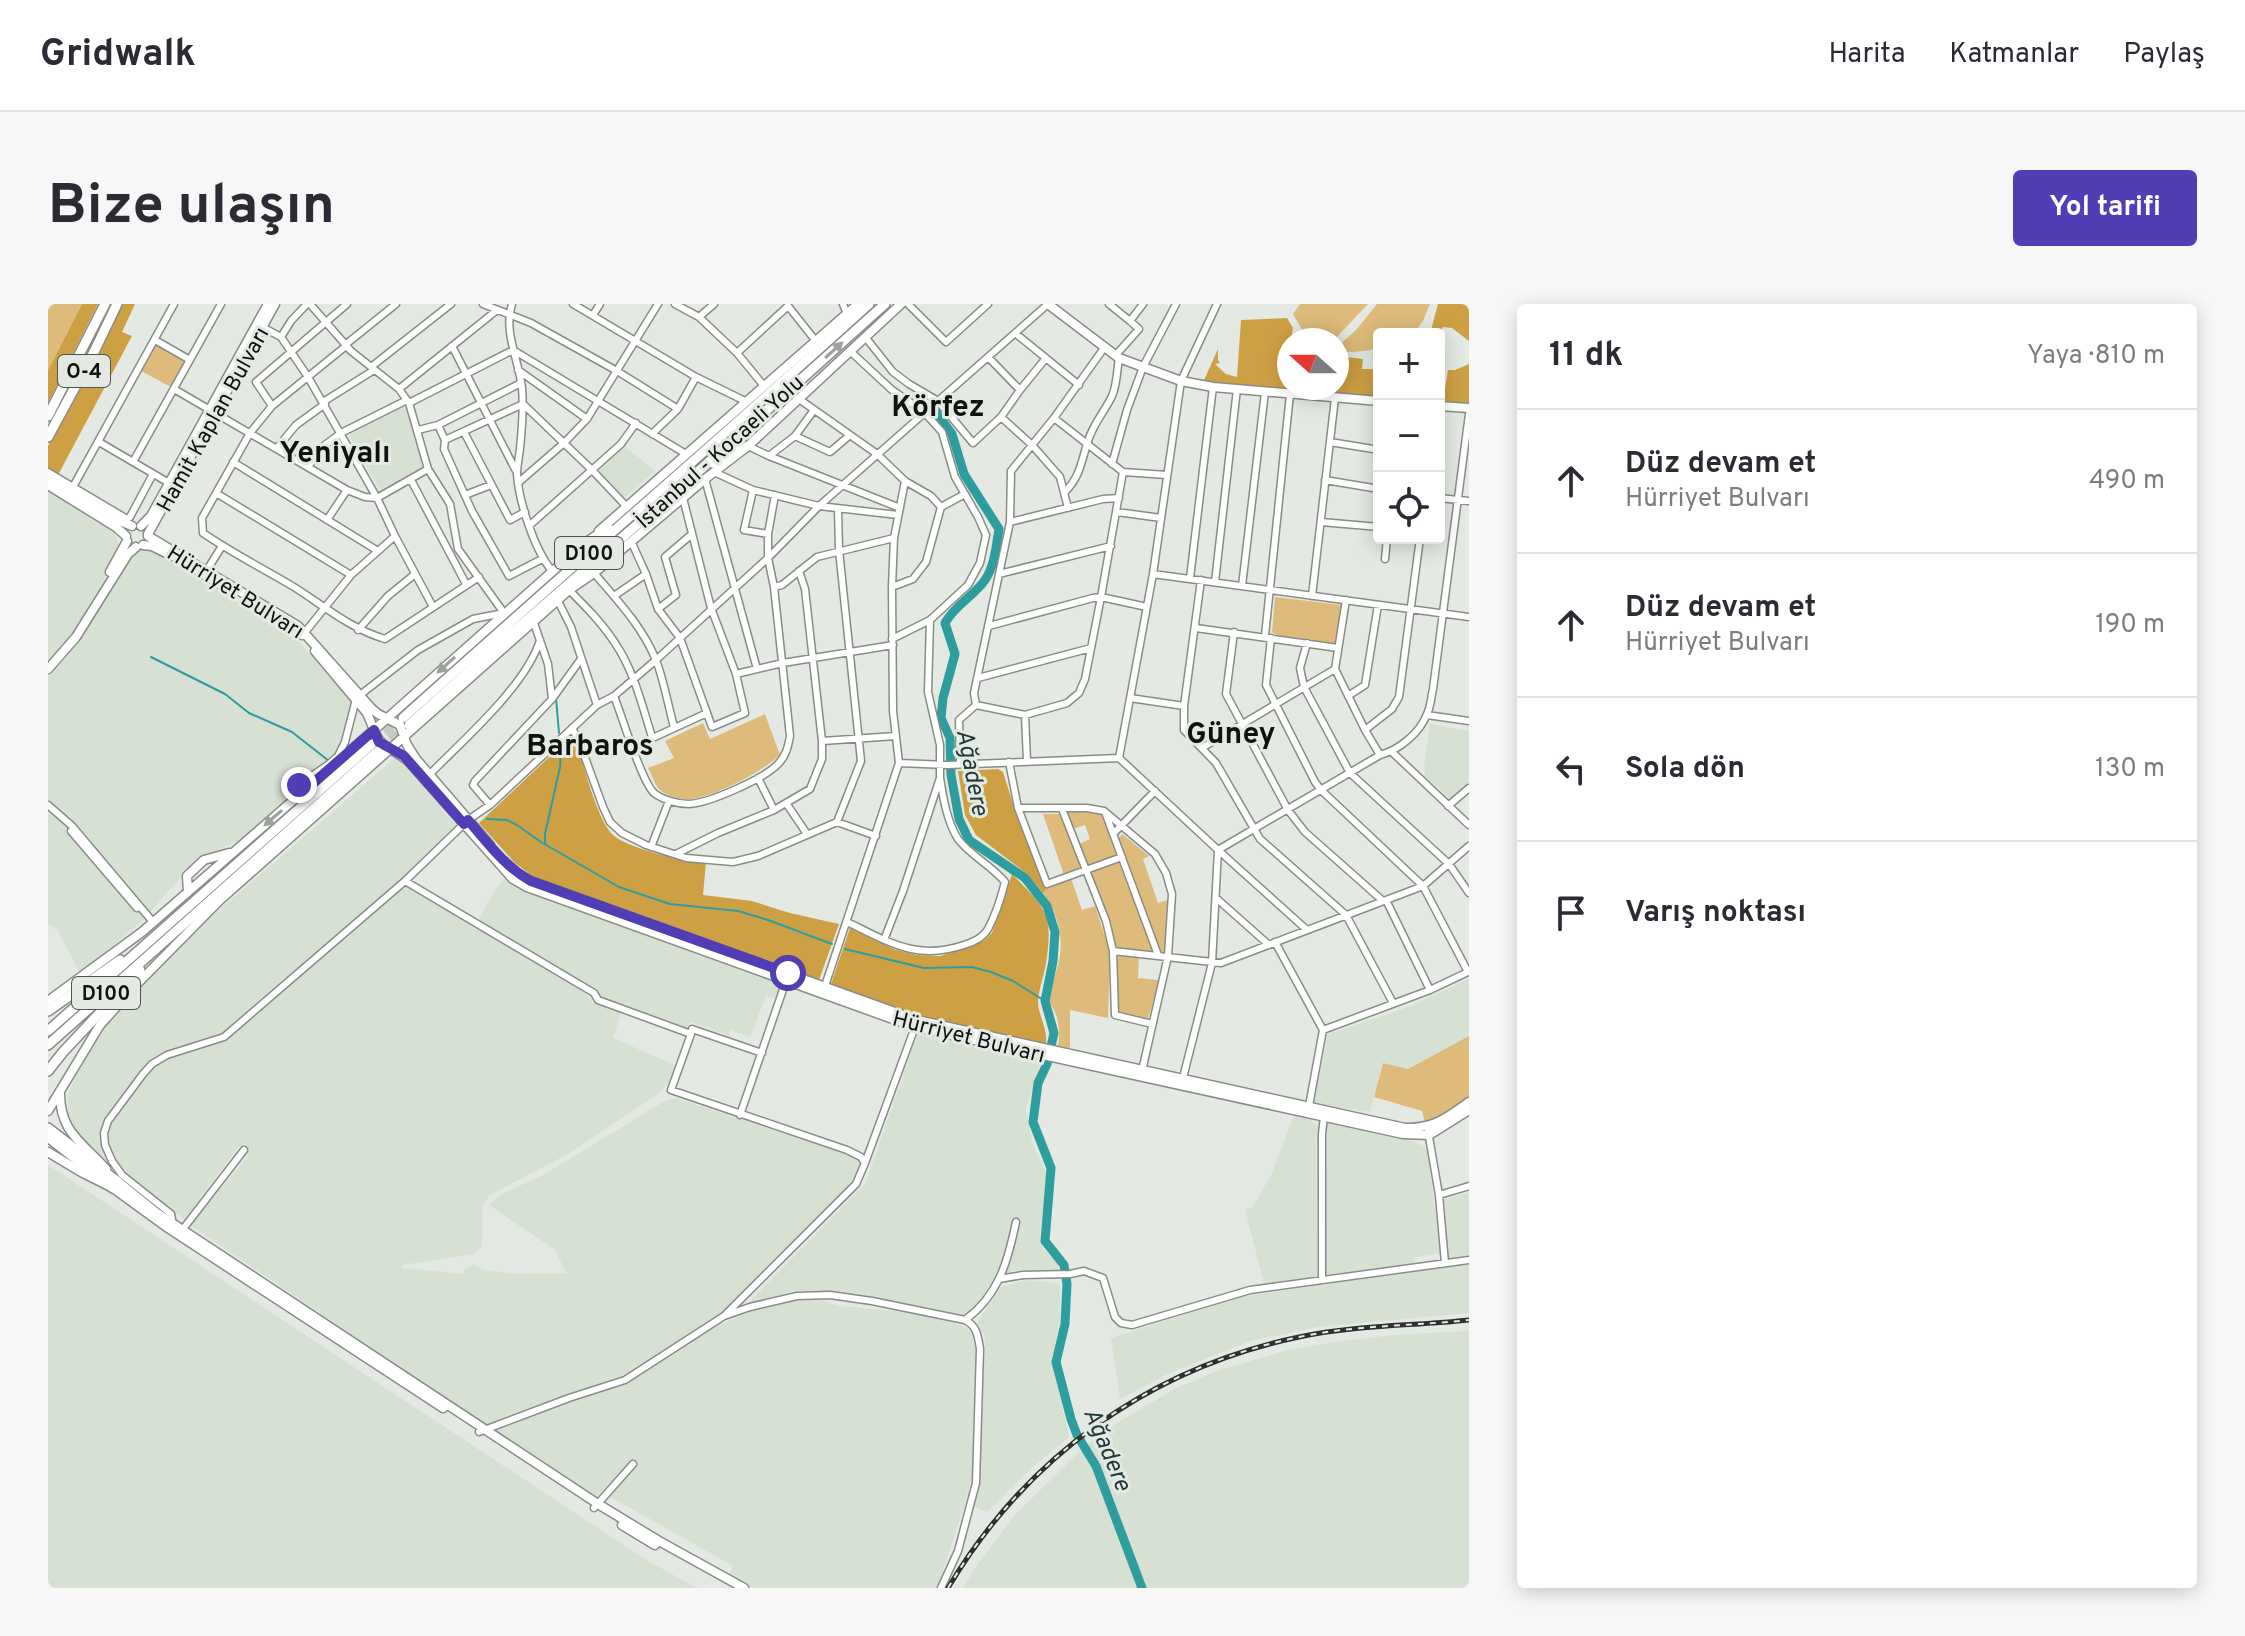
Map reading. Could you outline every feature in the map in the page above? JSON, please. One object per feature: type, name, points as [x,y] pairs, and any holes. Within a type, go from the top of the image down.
[{"type":"highway","name":"O-4","points":[[48,416],[105,304]]},
{"type":"highway","name":"O-4","points":[[48,437],[117,304]]},
{"type":"highway","name":"D100","points":[[687,468],[779,392],[869,304]]},
{"type":"highway","name":"İstanbul - Kocaeli Yolu","points":[[687,468],[529,604],[406,722],[670,496],[704,474],[779,392],[885,304]]},
{"type":"highway","points":[[704,474],[748,446]]},
{"type":"highway","points":[[577,549],[596,538],[662,484],[687,468]]},
{"type":"highway","points":[[569,590],[670,496]]},
{"type":"highway","name":"D100","points":[[48,1031],[174,927],[375,748]]},
{"type":"highway","name":"D100","points":[[48,1045],[164,942],[174,927]]},
{"type":"highway","points":[[48,1006],[174,927]]},
{"type":"highway","points":[[48,1071],[164,942]]},
{"type":"highway","points":[[48,1128],[89,1165]]},
{"type":"highway","points":[[48,1137],[116,1185]]},
{"type":"main road","points":[[48,1006],[149,932],[153,928],[152,923],[301,788],[374,730],[858,304]]},
{"type":"main road","points":[[1048,304],[1117,357],[1181,381],[1277,393]]},
{"type":"main road","name":"Hamit Kaplan Bulvarı","points":[[48,661],[72,634],[123,551],[127,531],[151,516],[260,326],[267,305]]},
{"type":"main road","points":[[63,1119],[48,1110],[93,1034],[135,986],[220,900],[569,590],[594,573],[683,498],[704,474],[714,472],[748,446],[901,305]]},
{"type":"main road","points":[[1349,399],[1373,401]]},
{"type":"main road","points":[[1445,406],[1469,408]]},
{"type":"main road","name":"Hamit Kaplan Bulvarı","points":[[48,669],[76,637],[128,554],[144,541],[212,411]]},
{"type":"main road","points":[[48,478],[109,516],[136,526],[144,541]]},
{"type":"main road","points":[[48,485],[116,527],[126,538],[144,541]]},
{"type":"main road","name":"Hürriyet Bulvarı","points":[[144,541],[207,570],[289,619],[358,697],[375,712],[400,725],[409,749],[466,822]]},
{"type":"main road","name":"Hürriyet Bulvarı","points":[[144,541],[304,634]]},
{"type":"main road","name":"Hürriyet Bulvarı","points":[[358,697],[370,717],[379,742],[409,762],[504,861],[531,881],[915,1027],[1057,1054],[1324,1113],[1428,1131]]},
{"type":"main road","points":[[174,927],[220,900]]},
{"type":"main road","points":[[135,986],[164,942]]},
{"type":"main road","name":"Hürriyet Bulvarı","points":[[787,977],[825,986],[917,1020],[1045,1052]]},
{"type":"main road","name":"Hürriyet Bulvarı","points":[[1141,1073],[1183,1078],[1309,1106],[1324,1113]]},
{"type":"main road","points":[[60,1088],[63,1119],[116,1185],[169,1225],[482,1430]]},
{"type":"main road","points":[[1428,1131],[1469,1102]]},
{"type":"main road","points":[[1428,1131],[1469,1110]]},
{"type":"main road","points":[[48,1152],[83,1173],[116,1185]]},
{"type":"main road","points":[[169,1225],[183,1229],[668,1553],[733,1588]]},
{"type":"main road","points":[[596,1506],[744,1588]]},
{"type":"street","points":[[73,487],[174,304]]},
{"type":"street","points":[[133,462],[221,304]]},
{"type":"street","points":[[281,337],[291,321],[309,304],[346,346],[399,389],[408,401],[428,469],[450,504],[458,549],[504,613],[473,619],[418,650],[358,697],[338,756],[301,788]]},
{"type":"street","points":[[272,406],[256,382],[347,304]]},
{"type":"street","points":[[396,304],[272,406],[250,433],[202,518],[203,533],[358,630],[385,639],[479,577]]},
{"type":"street","points":[[277,448],[296,425],[372,369],[451,304]]},
{"type":"street","points":[[483,304],[531,323],[678,409]]},
{"type":"street","points":[[512,304],[509,314],[523,404],[517,473]]},
{"type":"street","points":[[573,304],[696,377],[747,402]]},
{"type":"street","points":[[593,315],[600,304]]},
{"type":"street","points":[[519,482],[587,419],[658,304]]},
{"type":"street","points":[[675,304],[699,317],[737,353],[764,386]]},
{"type":"street","points":[[699,317],[714,304]]},
{"type":"street","points":[[843,304],[847,314]]},
{"type":"street","points":[[901,305],[946,342],[988,304]]},
{"type":"street","points":[[169,1225],[171,1214],[122,1175],[107,1151],[104,1133],[113,1114],[152,1064],[167,1055],[224,1037],[405,881],[597,705],[614,696],[656,660],[768,558],[819,506],[1048,304]]},
{"type":"street","points":[[1065,492],[1076,481],[1087,442],[1114,393],[1117,357],[1139,329],[1109,304]]},
{"type":"street","points":[[1130,321],[1143,304]]},
{"type":"street","points":[[1112,464],[1143,367],[1176,304]]},
{"type":"street","points":[[1119,758],[1153,574],[1181,381],[1217,304]]},
{"type":"street","points":[[737,353],[788,305],[815,340]]},
{"type":"street","points":[[399,389],[497,310]]},
{"type":"street","points":[[260,326],[281,337],[308,377],[377,498],[433,607]]},
{"type":"street","points":[[1015,333],[1079,385]]},
{"type":"street","points":[[866,338],[893,372],[938,401],[973,443],[1001,417],[1046,358]]},
{"type":"street","points":[[155,340],[190,360]]},
{"type":"street","points":[[452,346],[517,473],[525,512],[542,559],[552,571]]},
{"type":"street","points":[[976,705],[974,693],[1010,522],[1011,471],[1104,348]]},
{"type":"street","points":[[308,467],[321,448],[341,433],[513,350]]},
{"type":"street","points":[[513,350],[686,454]]},
{"type":"street","points":[[736,674],[892,642],[930,620],[968,585],[980,563],[986,535],[955,477],[942,432],[924,412],[892,390],[850,351]]},
{"type":"street","points":[[988,357],[1020,390]]},
{"type":"street","points":[[518,370],[587,419]]},
{"type":"street","points":[[652,434],[678,409],[696,377]]},
{"type":"street","points":[[418,430],[438,425],[521,383]]},
{"type":"street","points":[[1190,578],[1213,387]]},
{"type":"street","points":[[174,389],[347,490],[365,497],[377,498],[428,469]]},
{"type":"street","points":[[1215,582],[1237,389]]},
{"type":"street","points":[[1242,586],[1265,392]]},
{"type":"street","points":[[799,399],[877,454],[905,481],[931,496],[941,507]]},
{"type":"street","points":[[1289,400],[1269,589],[1266,685],[1321,790],[1423,886],[1468,972],[1430,990],[1323,1030]]},
{"type":"street","points":[[1312,596],[1335,400]]},
{"type":"street","points":[[445,440],[523,404]]},
{"type":"street","points":[[523,404],[627,507]]},
{"type":"street","points":[[769,456],[795,436],[814,410]]},
{"type":"street","points":[[1218,850],[1380,755],[1392,752],[1414,734],[1427,715],[1469,414]]},
{"type":"street","points":[[1001,417],[1032,445],[1060,477],[1068,508]]},
{"type":"street","points":[[1054,418],[1123,472],[1167,475]]},
{"type":"street","points":[[530,525],[621,444],[636,423]]},
{"type":"street","points":[[438,425],[445,440],[444,449],[465,495],[509,576],[542,559]]},
{"type":"street","points":[[464,432],[510,520],[525,512]]},
{"type":"street","points":[[795,436],[830,452],[850,435]]},
{"type":"street","points":[[99,442],[169,483]]},
{"type":"street","points":[[1330,442],[1373,449]]},
{"type":"street","points":[[748,446],[899,512]]},
{"type":"street","points":[[233,462],[378,551]]},
{"type":"street","points":[[48,472],[129,519],[153,474]]},
{"type":"street","points":[[714,472],[753,490],[819,506],[899,512]]},
{"type":"street","points":[[976,705],[1025,715],[1067,703],[1079,693],[1085,679],[1123,472]]},
{"type":"street","points":[[704,474],[757,669]]},
{"type":"street","points":[[411,480],[466,584]]},
{"type":"street","points":[[1325,480],[1373,488]]},
{"type":"street","points":[[825,986],[899,763],[893,711],[892,587],[894,538],[905,481]]},
{"type":"street","points":[[465,495],[491,485]]},
{"type":"street","points":[[327,520],[347,490]]},
{"type":"street","points":[[753,490],[744,530],[768,534]]},
{"type":"street","points":[[216,493],[351,575]]},
{"type":"street","points":[[892,587],[913,579],[926,562],[941,507],[965,494]]},
{"type":"street","points":[[614,696],[643,776],[654,792],[669,801],[687,804],[704,801],[758,778],[778,765],[786,754],[790,736],[768,558],[768,534],[775,495]]},
{"type":"street","points":[[631,541],[658,609],[680,638],[712,727],[745,713],[736,674],[711,608],[683,498]]},
{"type":"street","points":[[1010,522],[1103,499],[1119,498]]},
{"type":"street","points":[[1445,498],[1469,501]]},
{"type":"street","points":[[837,822],[861,761],[839,550],[838,509]]},
{"type":"street","points":[[1117,512],[1161,518]]},
{"type":"street","points":[[1321,522],[1373,526]]},
{"type":"street","points":[[658,609],[676,595],[665,557],[692,534]]},
{"type":"street","points":[[304,634],[351,575],[395,536]]},
{"type":"street","points":[[774,587],[782,585],[817,557],[894,538]]},
{"type":"street","points":[[1385,559],[1386,544]]},
{"type":"street","points":[[1365,730],[1392,709],[1399,697],[1419,544]]},
{"type":"street","points":[[207,570],[222,546]]},
{"type":"street","points":[[999,574],[1111,546]]},
{"type":"street","points":[[675,855],[774,810],[810,789],[822,759],[822,741],[805,589],[799,571]]},
{"type":"street","points":[[594,573],[630,615],[656,660],[674,727]]},
{"type":"street","points":[[358,630],[388,596],[415,574]]},
{"type":"street","points":[[614,596],[646,574]]},
{"type":"street","points":[[1153,574],[1469,617]]},
{"type":"street","points":[[1201,580],[1184,706],[1184,730],[1216,763],[1260,839],[1346,915],[1393,1003]]},
{"type":"street","points":[[569,590],[596,617],[617,645],[633,679],[652,737]]},
{"type":"street","points":[[989,626],[1101,597],[1147,607]]},
{"type":"street","points":[[1346,600],[1335,669],[1380,755]]},
{"type":"street","points":[[558,601],[571,627],[597,705]]},
{"type":"street","points":[[1348,696],[1365,685],[1378,605]]},
{"type":"street","points":[[884,940],[944,765],[928,692],[930,620]]},
{"type":"street","points":[[534,623],[548,664],[552,699]]},
{"type":"street","points":[[1196,628],[1338,648]]},
{"type":"street","points":[[1234,632],[1226,694],[1288,810],[1305,832],[1384,900],[1430,990]]},
{"type":"street","points":[[429,775],[503,697],[535,656],[540,640]]},
{"type":"street","points":[[1307,643],[1300,668],[1304,687],[1350,773],[1449,864],[1469,893]]},
{"type":"street","points":[[978,678],[1091,648]]},
{"type":"street","points":[[490,805],[473,785],[475,781],[552,699],[581,659]]},
{"type":"street","points":[[1202,748],[1335,669]]},
{"type":"street","points":[[1130,698],[1184,706]]},
{"type":"street","points":[[958,764],[959,720],[976,705]]},
{"type":"street","points":[[633,747],[707,713]]},
{"type":"street","points":[[1025,715],[1027,761]]},
{"type":"street","points":[[1427,715],[1469,721]]},
{"type":"street","points":[[572,728],[610,822],[622,833],[651,847],[686,858],[733,862],[758,856],[837,822],[876,836]]},
{"type":"street","points":[[822,741],[896,736]]},
{"type":"street","points":[[1392,752],[1469,825]]},
{"type":"street","points":[[899,763],[944,765],[1119,758],[1307,930]]},
{"type":"street","points":[[1009,762],[1018,808],[1047,884],[1122,857]]},
{"type":"street","points":[[758,778],[774,810]]},
{"type":"street","points":[[847,922],[898,947],[915,951],[940,952],[959,947],[978,940],[988,930],[1005,882],[957,837],[944,802],[940,778]]},
{"type":"street","points":[[1448,806],[1469,788]]},
{"type":"street","points":[[1113,834],[1155,791]]},
{"type":"street","points":[[651,847],[669,801]]},
{"type":"street","points":[[786,803],[807,834]]},
{"type":"street","points":[[48,808],[72,826],[152,923]]},
{"type":"street","points":[[1018,808],[1087,808],[1104,811],[1155,854],[1166,873],[1172,894],[1168,956],[1141,1073]]},
{"type":"street","points":[[1062,809],[1106,921],[1113,951],[1115,1015],[1152,1024]]},
{"type":"street","points":[[1104,811],[1158,955]]},
{"type":"street","points":[[1113,951],[1221,963],[1423,886],[1469,846]]},
{"type":"street","points":[[1183,1078],[1212,963],[1218,850]]},
{"type":"street","points":[[405,881],[594,993],[598,1000],[691,1034]]},
{"type":"street","points":[[1216,898],[1272,943],[1323,1030],[1309,1106]]},
{"type":"street","points":[[740,1115],[787,977]]},
{"type":"street","points":[[482,1430],[625,1380],[724,1316],[856,1184],[915,1027]]},
{"type":"street","points":[[762,1053],[692,1029],[671,1090],[847,1150],[861,1157],[865,1163]]},
{"type":"street","points":[[1322,1280],[1324,1113]]},
{"type":"street","points":[[1428,1131],[1439,1195],[1445,1263]]},
{"type":"street","points":[[183,1229],[244,1150]]},
{"type":"street","points":[[1439,1195],[1469,1186]]},
{"type":"street","points":[[965,1320],[984,1304],[999,1279],[1008,1259],[1016,1222]]},
{"type":"street","points":[[999,1279],[1084,1271],[1103,1278],[1115,1317],[1121,1323],[1132,1325],[1250,1290],[1469,1260]]},
{"type":"street","points":[[724,1316],[797,1296],[830,1295],[872,1301],[972,1324],[978,1334],[980,1349],[977,1475],[958,1551],[941,1588]]},
{"type":"street","points":[[596,1506],[633,1464]]},
{"type":"shaded area","points":[[48,304],[82,304],[48,370]]},
{"type":"shaded area","points":[[82,304],[98,304],[48,403],[48,370]]},
{"type":"shaded area","points":[[123,304],[135,304],[122,332],[132,336],[58,475],[48,469],[48,446]]},
{"type":"shaded area","points":[[1300,304],[1368,304],[1345,328],[1301,328],[1293,314]]},
{"type":"shaded area","points":[[1377,304],[1430,304],[1418,328],[1373,328],[1373,349],[1349,352],[1349,336]]},
{"type":"shaded area","points":[[1438,304],[1469,304],[1469,341],[1452,328],[1432,328]]},
{"type":"shaded area","points":[[1287,318],[1293,328],[1277,328],[1277,389],[1213,384],[1204,380],[1218,349],[1220,363],[1215,364],[1226,374],[1237,377],[1241,320]]},
{"type":"shaded area","points":[[157,343],[186,360],[171,387],[141,371]]},
{"type":"shaded area","points":[[1349,357],[1363,359],[1362,369],[1373,369],[1373,396],[1349,394]]},
{"type":"shaded area","points":[[1469,364],[1469,404],[1445,402],[1448,370]]},
{"type":"shaded area","points":[[405,404],[423,469],[381,492],[349,435]]},
{"type":"shaded area","points":[[624,446],[655,471],[624,498],[598,470]]},
{"type":"shaded area","points":[[48,490],[113,532],[119,548],[128,554],[142,549],[160,553],[299,642],[352,702],[347,724],[331,762],[243,839],[204,856],[141,922],[80,973],[57,929],[48,924]]},
{"type":"shaded area","points":[[1275,597],[1341,605],[1335,645],[1277,636],[1272,632]]},
{"type":"shaded area","points":[[765,714],[780,755],[762,768],[712,794],[690,799],[667,794],[658,788],[648,768],[674,758],[665,741],[703,723],[710,739]]},
{"type":"shaded area","points":[[1430,724],[1469,731],[1469,784],[1451,800],[1425,776]]},
{"type":"shaded area","points":[[565,742],[577,745],[600,815],[618,839],[656,853],[706,862],[703,895],[752,901],[839,924],[819,980],[535,878],[515,863],[479,823]]},
{"type":"shaded area","points":[[396,757],[459,828],[405,881],[407,886],[583,992],[594,1003],[621,1013],[613,1038],[675,1065],[669,1082],[658,1094],[568,1154],[490,1195],[483,1204],[482,1246],[474,1254],[403,1265],[402,1268],[463,1274],[474,1264],[483,1270],[517,1274],[566,1273],[555,1250],[489,1205],[500,1195],[545,1174],[663,1102],[676,1098],[858,1158],[861,1164],[855,1181],[718,1315],[624,1375],[486,1426],[190,1225],[249,1155],[239,1146],[185,1219],[113,1169],[75,1130],[68,1118],[68,1094],[80,1067],[100,1032],[138,988],[180,944]]},
{"type":"shaded area","points":[[998,769],[1003,772],[1019,823],[1047,888],[1043,893],[1027,874],[976,835],[965,815],[958,771]]},
{"type":"shaded area","points":[[1068,811],[1102,814],[1118,855],[1088,867],[1079,844],[1090,839],[1085,825],[1072,829]]},
{"type":"shaded area","points":[[1043,814],[1060,814],[1082,869],[1064,875]]},
{"type":"shaded area","points":[[1122,834],[1149,856],[1143,859],[1158,903],[1168,900],[1165,953],[1159,952],[1118,839]]},
{"type":"shaded area","points":[[1121,862],[1153,952],[1114,948],[1110,921],[1089,872]]},
{"type":"shaded area","points":[[1012,874],[1039,904],[1047,922],[1048,946],[1038,1001],[1046,1044],[920,1016],[831,984],[850,928],[896,950],[917,955],[940,956],[985,940],[992,933]]},
{"type":"shaded area","points":[[505,878],[532,895],[782,984],[778,999],[766,996],[750,1037],[731,1030],[729,1036],[691,1022],[686,1029],[600,998],[598,993],[478,921]]},
{"type":"shaded area","points":[[1071,878],[1082,910],[1095,906],[1110,952],[1108,1018],[1070,1010],[1070,1048],[1058,1046],[1058,1022],[1049,1001],[1061,947],[1055,914],[1043,893],[1047,888]]},
{"type":"shaded area","points":[[1117,956],[1139,957],[1138,978],[1159,980],[1148,1020],[1118,1013]]},
{"type":"shaded area","points":[[1469,979],[1469,1036],[1407,1069],[1383,1063],[1370,1112],[1314,1103],[1328,1034],[1403,1009]]},
{"type":"shaded area","points":[[918,1034],[1041,1061],[1026,1109],[1032,1142],[1047,1174],[1040,1236],[1043,1249],[1056,1260],[1060,1272],[1014,1270],[997,1277],[982,1302],[965,1316],[833,1291],[793,1291],[746,1305],[865,1184]]},
{"type":"shaded area","points":[[1469,1036],[1469,1099],[1445,1115],[1425,1123],[1422,1111],[1374,1097],[1383,1063],[1408,1069]]},
{"type":"shaded area","points":[[1294,1115],[1310,1119],[1318,1127],[1317,1278],[1264,1284],[1245,1209],[1253,1207],[1272,1173]]},
{"type":"shaded area","points":[[1327,1121],[1416,1142],[1427,1150],[1441,1253],[1415,1257],[1415,1264],[1326,1275]]},
{"type":"shaded area","points":[[48,1165],[648,1561],[697,1588],[48,1588]]},
{"type":"shaded area","points":[[1469,1193],[1469,1255],[1448,1258],[1444,1199]]},
{"type":"shaded area","points":[[1469,1264],[1469,1313],[1318,1327],[1250,1341],[1168,1374],[1120,1399],[1111,1338],[1239,1297]]},
{"type":"shaded area","points":[[1030,1280],[1060,1284],[1060,1320],[1052,1362],[1069,1437],[987,1512],[972,1506],[980,1476],[985,1336],[977,1323],[1001,1286]]},
{"type":"shaded area","points":[[822,1300],[838,1306],[929,1316],[963,1326],[972,1333],[978,1349],[972,1476],[935,1588],[754,1588],[729,1576],[733,1566],[609,1496],[636,1467],[630,1461],[595,1498],[491,1430],[635,1378],[708,1331],[739,1316],[792,1301]]},
{"type":"shaded area","points":[[1469,1331],[1469,1588],[963,1588],[1014,1516],[1077,1454],[1115,1424],[1176,1388],[1217,1371],[1284,1351],[1393,1335]]},
{"type":"waterway","name":"Ağadere","points":[[935,411],[952,434],[964,474],[999,529],[988,574],[981,586],[945,623],[955,654],[941,718],[950,738],[951,775],[959,819],[969,840],[1025,878],[1047,906],[1055,932],[1045,1001],[1054,1033],[1047,1064],[1038,1083],[1033,1122],[1051,1168],[1045,1241],[1064,1265],[1067,1284],[1065,1324],[1056,1362],[1077,1435],[1096,1466],[1142,1588]]},
{"type":"waterway","points":[[151,657],[225,694],[249,713],[292,732],[329,761]]},
{"type":"waterway","points":[[556,698],[559,733]]},
{"type":"waterway","points":[[545,844],[561,748]]},
{"type":"waterway","points":[[487,819],[507,820],[517,825],[619,887],[670,904],[738,911],[832,944]]},
{"type":"waterway","points":[[845,949],[924,968],[972,967],[1013,981],[1045,1001]]},
{"type":"tunnel","points":[[375,742],[400,720]]},
{"type":"tunnel","points":[[381,749],[406,727]]},
{"type":"railway","points":[[948,1588],[979,1541],[1015,1498],[1054,1459],[1097,1425],[1143,1396],[1192,1371],[1244,1351],[1299,1337],[1363,1328],[1469,1320]]},
{"type":"district","name":"Körfez","points":[[938,406]]},
{"type":"district","name":"Yeniyalı","points":[[335,452]]},
{"type":"district","name":"Güney","points":[[1231,733]]},
{"type":"district","name":"Barbaros","points":[[590,745]]},
{"type":"route","points":[[299,785],[304,791],[374,730],[379,742],[404,756],[464,824],[468,820],[517,873],[531,881],[788,973]]}]
